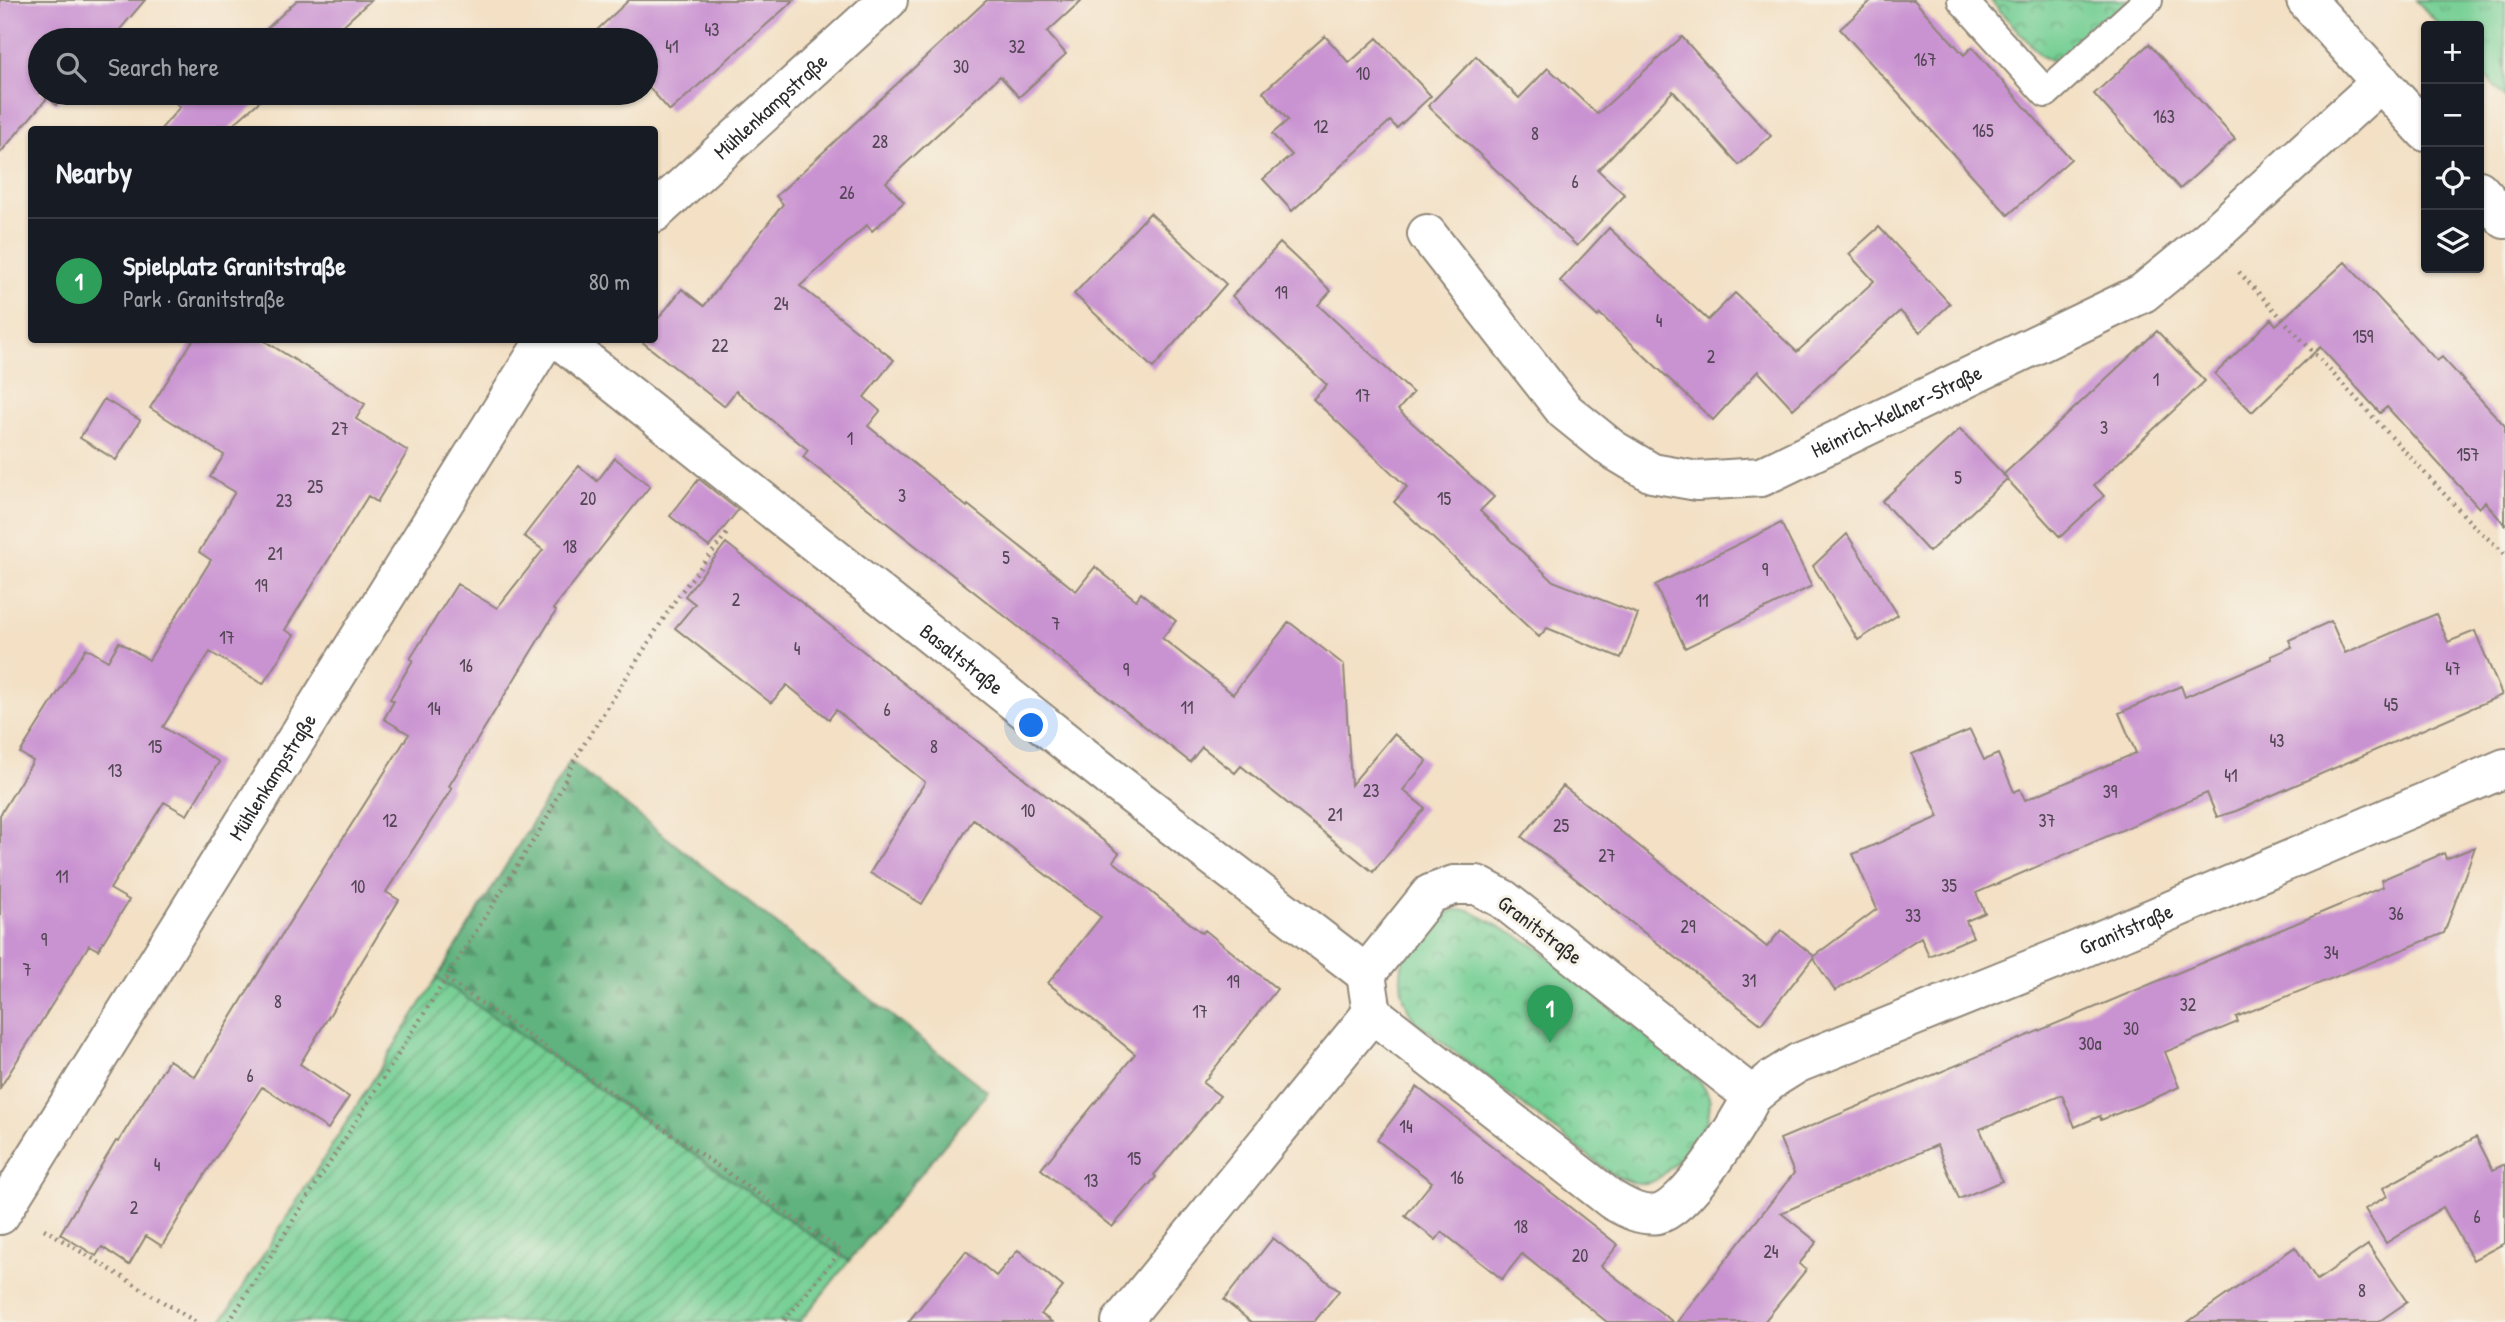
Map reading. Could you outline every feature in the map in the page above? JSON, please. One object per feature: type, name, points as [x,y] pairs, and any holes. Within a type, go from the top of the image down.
[{"type":"street","name":"Mühlenkampstraße","points":[[658,209],[888,0]]},
{"type":"street","points":[[2306,0],[2421,126]]},
{"type":"street","name":"Heinrich-Kellner-Straße","points":[[1427,234],[1564,411],[1612,449],[1652,473],[1697,481],[1761,477],[2143,293],[2209,239],[2381,82]]},
{"type":"street","points":[[2484,196],[2505,219]]},
{"type":"street","name":"Mühlenkampstraße","points":[[3,1210],[543,343]]},
{"type":"street","name":"Basaltstraße","points":[[564,343],[1117,783],[1366,974]]},
{"type":"street","name":"Granitstraße","points":[[1372,1013],[1612,1200],[1636,1213],[1659,1214],[1678,1202],[1729,1139],[1752,1096],[1798,1063],[2064,956],[2505,768]]},
{"type":"street","name":"Granitstraße","points":[[1366,974],[1430,894],[1454,885],[1477,885],[1503,899],[1752,1096]]},
{"type":"street","points":[[1121,1322],[1372,1013],[1366,974]]},
{"type":"lane","points":[[1962,0],[2046,93],[2148,0]]},
{"type":"path","points":[[2209,239],[2472,524],[2505,554]]},
{"type":"path","points":[[229,1322],[545,822],[576,757],[678,596],[757,496]]},
{"type":"path","points":[[446,979],[841,1251],[783,1322]]},
{"type":"path","points":[[3,1210],[196,1322]]},
{"type":"green space","points":[[1990,0],[2129,0],[2068,56],[2053,61],[2041,56]]},
{"type":"green space","points":[[2416,0],[2505,0],[2505,98],[2484,75],[2484,21],[2435,21]]},
{"type":"green space","points":[[570,761],[988,1092],[849,1261],[437,978]]},
{"type":"green space","points":[[1454,910],[1469,910],[1535,946],[1686,1066],[1699,1080],[1710,1100],[1705,1125],[1687,1150],[1664,1174],[1651,1182],[1635,1183],[1610,1173],[1414,1020],[1401,986],[1406,955],[1413,941],[1424,929]]},
{"type":"green space","points":[[437,978],[849,1261],[800,1322],[221,1322]]},
{"type":"building","points":[[0,0],[145,0],[121,28],[28,28],[28,105],[41,105],[0,153]]},
{"type":"building","points":[[297,0],[371,0],[340,28],[268,28]]},
{"type":"building","points":[[629,0],[794,0],[670,111],[658,98],[658,28],[599,28]]},
{"type":"building","points":[[987,0],[1082,0],[1047,32],[1066,54],[1019,97],[1000,76],[886,182],[904,202],[872,231],[867,225],[800,286],[894,360],[864,397],[880,411],[868,426],[1076,591],[1095,567],[1136,600],[1141,593],[1176,621],[1162,638],[1233,694],[1289,622],[1344,665],[1351,785],[1394,734],[1427,761],[1403,790],[1425,808],[1373,872],[1241,766],[1235,773],[1202,747],[1190,762],[803,457],[808,450],[736,391],[724,406],[644,343],[658,343],[658,319],[682,289],[704,306],[783,204],[776,196]]},
{"type":"building","points":[[1872,0],[1914,0],[1964,55],[1972,47],[2071,159],[2008,215],[1840,29]]},
{"type":"building","points":[[1325,36],[1349,63],[1377,38],[1431,96],[1397,128],[1390,121],[1292,211],[1263,179],[1292,155],[1272,134],[1288,120],[1263,92]]},
{"type":"building","points":[[1682,37],[1771,136],[1739,165],[1673,91],[1598,170],[1625,195],[1577,246],[1428,106],[1476,56],[1519,98],[1548,68],[1597,114]]},
{"type":"building","points":[[2149,44],[2235,139],[2180,189],[2094,94]]},
{"type":"building","points":[[178,105],[255,105],[232,126],[163,126],[180,107]]},
{"type":"building","points":[[1150,213],[1226,284],[1153,368],[1074,294]]},
{"type":"building","points":[[1879,227],[1950,304],[1920,332],[1900,311],[1793,409],[1758,371],[1713,420],[1600,314],[1598,317],[1560,281],[1609,228],[1708,320],[1735,293],[1797,352],[1874,281],[1849,254]]},
{"type":"building","points":[[1280,243],[1331,291],[1318,305],[1413,393],[1398,410],[1494,497],[1480,511],[1553,581],[1638,614],[1621,658],[1547,628],[1539,637],[1394,502],[1407,487],[1313,399],[1327,385],[1232,296]]},
{"type":"building","points":[[2345,262],[2437,361],[2442,357],[2505,426],[2505,525],[2485,502],[2479,508],[2387,407],[2380,413],[2320,347],[2252,412],[2215,374],[2271,319],[2276,325]]},
{"type":"building","points":[[2157,331],[2205,381],[2094,485],[2104,496],[2060,537],[2007,479],[1929,552],[1882,501],[1960,429],[2004,474]]},
{"type":"building","points":[[191,343],[268,343],[365,404],[356,419],[408,451],[377,502],[368,496],[285,630],[294,635],[263,684],[210,652],[163,727],[219,762],[187,815],[164,802],[110,889],[129,900],[98,950],[89,945],[0,1088],[0,815],[33,761],[20,753],[86,648],[108,661],[119,642],[149,660],[211,560],[199,552],[235,492],[210,477],[224,455],[150,408]]},
{"type":"building","points":[[104,399],[140,420],[116,460],[80,438]]},
{"type":"building","points":[[615,458],[650,486],[553,609],[556,611],[449,786],[452,788],[386,892],[399,900],[300,1064],[349,1097],[328,1129],[262,1087],[162,1246],[146,1236],[129,1265],[102,1247],[96,1256],[60,1234],[169,1060],[195,1077],[409,734],[384,719],[394,701],[390,699],[413,660],[410,659],[457,584],[497,608],[543,550],[524,536],[544,510],[579,466],[597,481]]},
{"type":"building","points":[[699,479],[738,510],[709,547],[670,516]]},
{"type":"building","points":[[1781,523],[1812,586],[1685,648],[1655,585]]},
{"type":"building","points":[[1847,534],[1898,615],[1858,640],[1813,566]]},
{"type":"building","points":[[726,543],[1119,853],[1113,861],[1202,933],[1205,930],[1277,989],[1203,1083],[1220,1096],[1154,1175],[1156,1177],[1112,1227],[1041,1169],[1135,1054],[1048,983],[1101,917],[973,819],[922,904],[870,873],[925,782],[836,710],[829,719],[787,685],[771,703],[675,628],[695,604],[685,596]]},
{"type":"building","points":[[2436,614],[2448,642],[2475,631],[2502,695],[2236,811],[2217,817],[2207,793],[1976,893],[1985,913],[1966,921],[1973,937],[1929,956],[1921,937],[1835,991],[1813,958],[1761,1024],[1522,837],[1563,786],[1767,947],[1781,930],[1814,956],[1877,909],[1853,854],[1939,817],[1912,754],[1970,730],[1984,760],[1998,754],[2014,792],[2020,789],[2025,800],[2136,753],[2119,713],[2181,686],[2185,697],[2272,659],[2271,656],[2292,647],[2289,640],[2331,621],[2345,653]]},
{"type":"building","points":[[2475,847],[2444,933],[2236,1017],[2238,1022],[2165,1052],[2179,1087],[2144,1103],[2101,1120],[2100,1116],[2075,1127],[2062,1095],[1980,1129],[2002,1181],[1959,1199],[1937,1145],[1781,1213],[1817,1242],[1799,1264],[1806,1270],[1764,1322],[1677,1322],[1794,1173],[1780,1139],[2383,887],[2381,880],[2444,853],[2446,859]]},
{"type":"building","points":[[1417,1087],[1618,1245],[1601,1266],[1673,1322],[1607,1322],[1522,1254],[1502,1279],[1442,1232],[1436,1240],[1405,1216],[1432,1182],[1377,1140]]},
{"type":"building","points":[[2476,1137],[2493,1170],[2505,1164],[2505,1243],[2473,1260],[2443,1207],[2386,1243],[2365,1209],[2387,1196],[2383,1188]]},
{"type":"building","points":[[1273,1238],[1339,1291],[1314,1322],[1251,1322],[1224,1300]]},
{"type":"building","points":[[2368,1245],[2407,1302],[2378,1322],[2188,1322],[2295,1247],[2317,1280]]},
{"type":"building","points":[[1018,1250],[1063,1287],[1041,1314],[1052,1322],[908,1322],[966,1251],[996,1276]]},
{"type":"place","name":"Spielplatz Granitstraße","points":[[1550,1043]]}]
